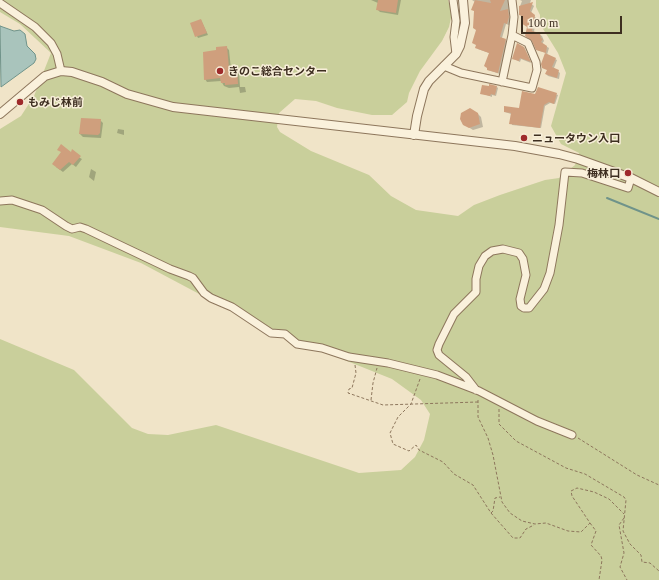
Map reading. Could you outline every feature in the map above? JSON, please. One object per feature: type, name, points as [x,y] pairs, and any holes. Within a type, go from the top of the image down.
[{"type":"street","points":[[453,0],[456,20],[454,37],[456,54]]},
{"type":"street","points":[[414,135],[424,89],[429,81],[456,54],[463,38],[465,22],[463,0]]},
{"type":"street","points":[[502,82],[512,35],[514,17],[512,0]]},
{"type":"street","points":[[0,3],[35,27],[51,43],[57,54],[61,71]]},
{"type":"street","points":[[444,66],[461,73],[532,88],[535,80],[537,65],[530,46],[525,40],[512,35]]},
{"type":"street","points":[[0,114],[31,86],[45,76],[61,71],[80,73],[126,94],[173,107],[537,150],[578,159],[631,178],[659,192]]},
{"type":"street","points":[[478,391],[466,377],[439,355],[437,350],[438,344],[454,314],[476,292],[476,279],[479,266],[485,256],[492,252],[503,250],[519,253],[523,259],[526,275],[520,299],[521,306],[524,308],[529,308],[544,289],[550,273],[559,225],[565,172],[582,174],[628,188],[631,178]]},
{"type":"street","points":[[0,202],[12,200],[42,210],[66,226],[86,229],[189,276],[193,278],[204,293],[211,298],[232,307],[271,332],[285,334],[297,344],[322,348],[354,358],[423,371],[478,391],[572,435]]},
{"type":"path","points":[[354,358],[356,373],[352,388],[349,389],[348,393],[383,405],[478,402]]},
{"type":"path","points":[[371,401],[373,383],[379,362]]},
{"type":"path","points":[[423,371],[415,396],[410,405],[398,417],[390,432],[393,444],[409,451],[416,445],[419,450],[443,462],[454,474],[473,485],[491,513],[513,538],[520,538],[526,529],[535,524]]},
{"type":"path","points":[[478,391],[478,417],[488,438],[493,455],[501,497],[510,513],[522,521],[535,524],[546,523],[568,531],[580,532],[590,523]]},
{"type":"path","points":[[499,402],[499,424],[516,441],[566,468],[585,474],[621,494],[626,500],[623,531],[630,544],[641,555],[642,562],[650,563],[659,571]]},
{"type":"path","points":[[572,435],[637,475],[659,485]]},
{"type":"path","points":[[599,580],[602,560],[601,556],[591,545],[596,531],[579,509],[571,491],[577,488],[594,492],[609,499],[624,514]]},
{"type":"path","points":[[491,513],[494,511],[495,498],[501,497]]},
{"type":"path","points":[[624,517],[619,525],[624,553],[620,567],[627,580]]},
{"type":"green space","points":[[0,0],[448,0],[452,13],[449,27],[442,41],[420,71],[409,93],[407,102],[392,115],[372,115],[337,108],[316,101],[295,99],[279,113],[277,127],[280,132],[311,151],[369,175],[391,196],[416,210],[458,216],[474,205],[500,195],[545,180],[559,178],[575,165],[579,153],[561,144],[551,126],[566,73],[558,53],[540,24],[540,15],[536,7],[536,0],[659,0],[659,580],[0,580],[0,339],[74,370],[132,428],[148,434],[168,435],[216,425],[359,473],[401,470],[415,457],[424,440],[430,414],[421,400],[392,379],[302,343],[203,296],[141,263],[69,236],[0,227],[0,129],[21,116],[34,96],[51,53],[20,24],[0,12]]},
{"type":"water","points":[[0,26],[14,31],[20,30],[25,34],[27,46],[35,54],[36,59],[34,63],[1,87]]},
{"type":"building","points":[[378,0],[398,0],[396,13],[376,10]]},
{"type":"building","points":[[475,0],[491,3],[490,0],[505,0],[500,11],[508,9],[509,17],[507,24],[504,23],[500,37],[506,39],[498,73],[487,70],[484,66],[489,53],[475,48],[476,45],[472,43],[476,30],[473,28],[474,11],[471,10]]},
{"type":"building","points":[[533,2],[530,11],[535,15],[532,31],[540,33],[541,38],[543,39],[541,42],[547,46],[546,53],[536,50],[532,41],[525,36],[527,27],[521,23],[522,16],[519,15],[519,6]]},
{"type":"building","points":[[201,19],[207,33],[195,37],[190,23]]},
{"type":"building","points":[[517,43],[524,47],[531,62],[520,58],[519,61],[512,59]]},
{"type":"building","points":[[227,46],[229,68],[237,68],[238,84],[225,85],[225,83],[221,83],[220,78],[204,80],[203,52],[216,50],[216,47]]},
{"type":"building","points":[[545,53],[556,58],[552,67],[559,70],[557,78],[545,74],[547,70],[542,68],[541,64]]},
{"type":"building","points":[[489,84],[497,86],[495,95],[491,94],[490,96],[480,94],[482,85],[489,86]]},
{"type":"building","points":[[538,87],[557,93],[554,104],[549,102],[544,105],[540,128],[509,124],[511,113],[504,112],[504,106],[519,108],[522,91],[535,94]]},
{"type":"building","points":[[470,108],[478,113],[480,124],[469,128],[463,125],[460,119],[461,113]]},
{"type":"building","points":[[81,118],[101,119],[100,133],[98,135],[79,134]]},
{"type":"building","points":[[61,144],[71,152],[72,149],[81,156],[73,165],[69,162],[60,170],[52,164],[61,152],[57,150]]},
{"type":"waterway","points":[[607,198],[659,219]]},
{"type":"place","name":"きのこ総合センター","points":[[220,71]]},
{"type":"place","name":"もみじ林前","points":[[20,102]]},
{"type":"place","name":"ニュータウン入口","points":[[524,138]]},
{"type":"place","name":"梅林口","points":[[628,173]]}]
